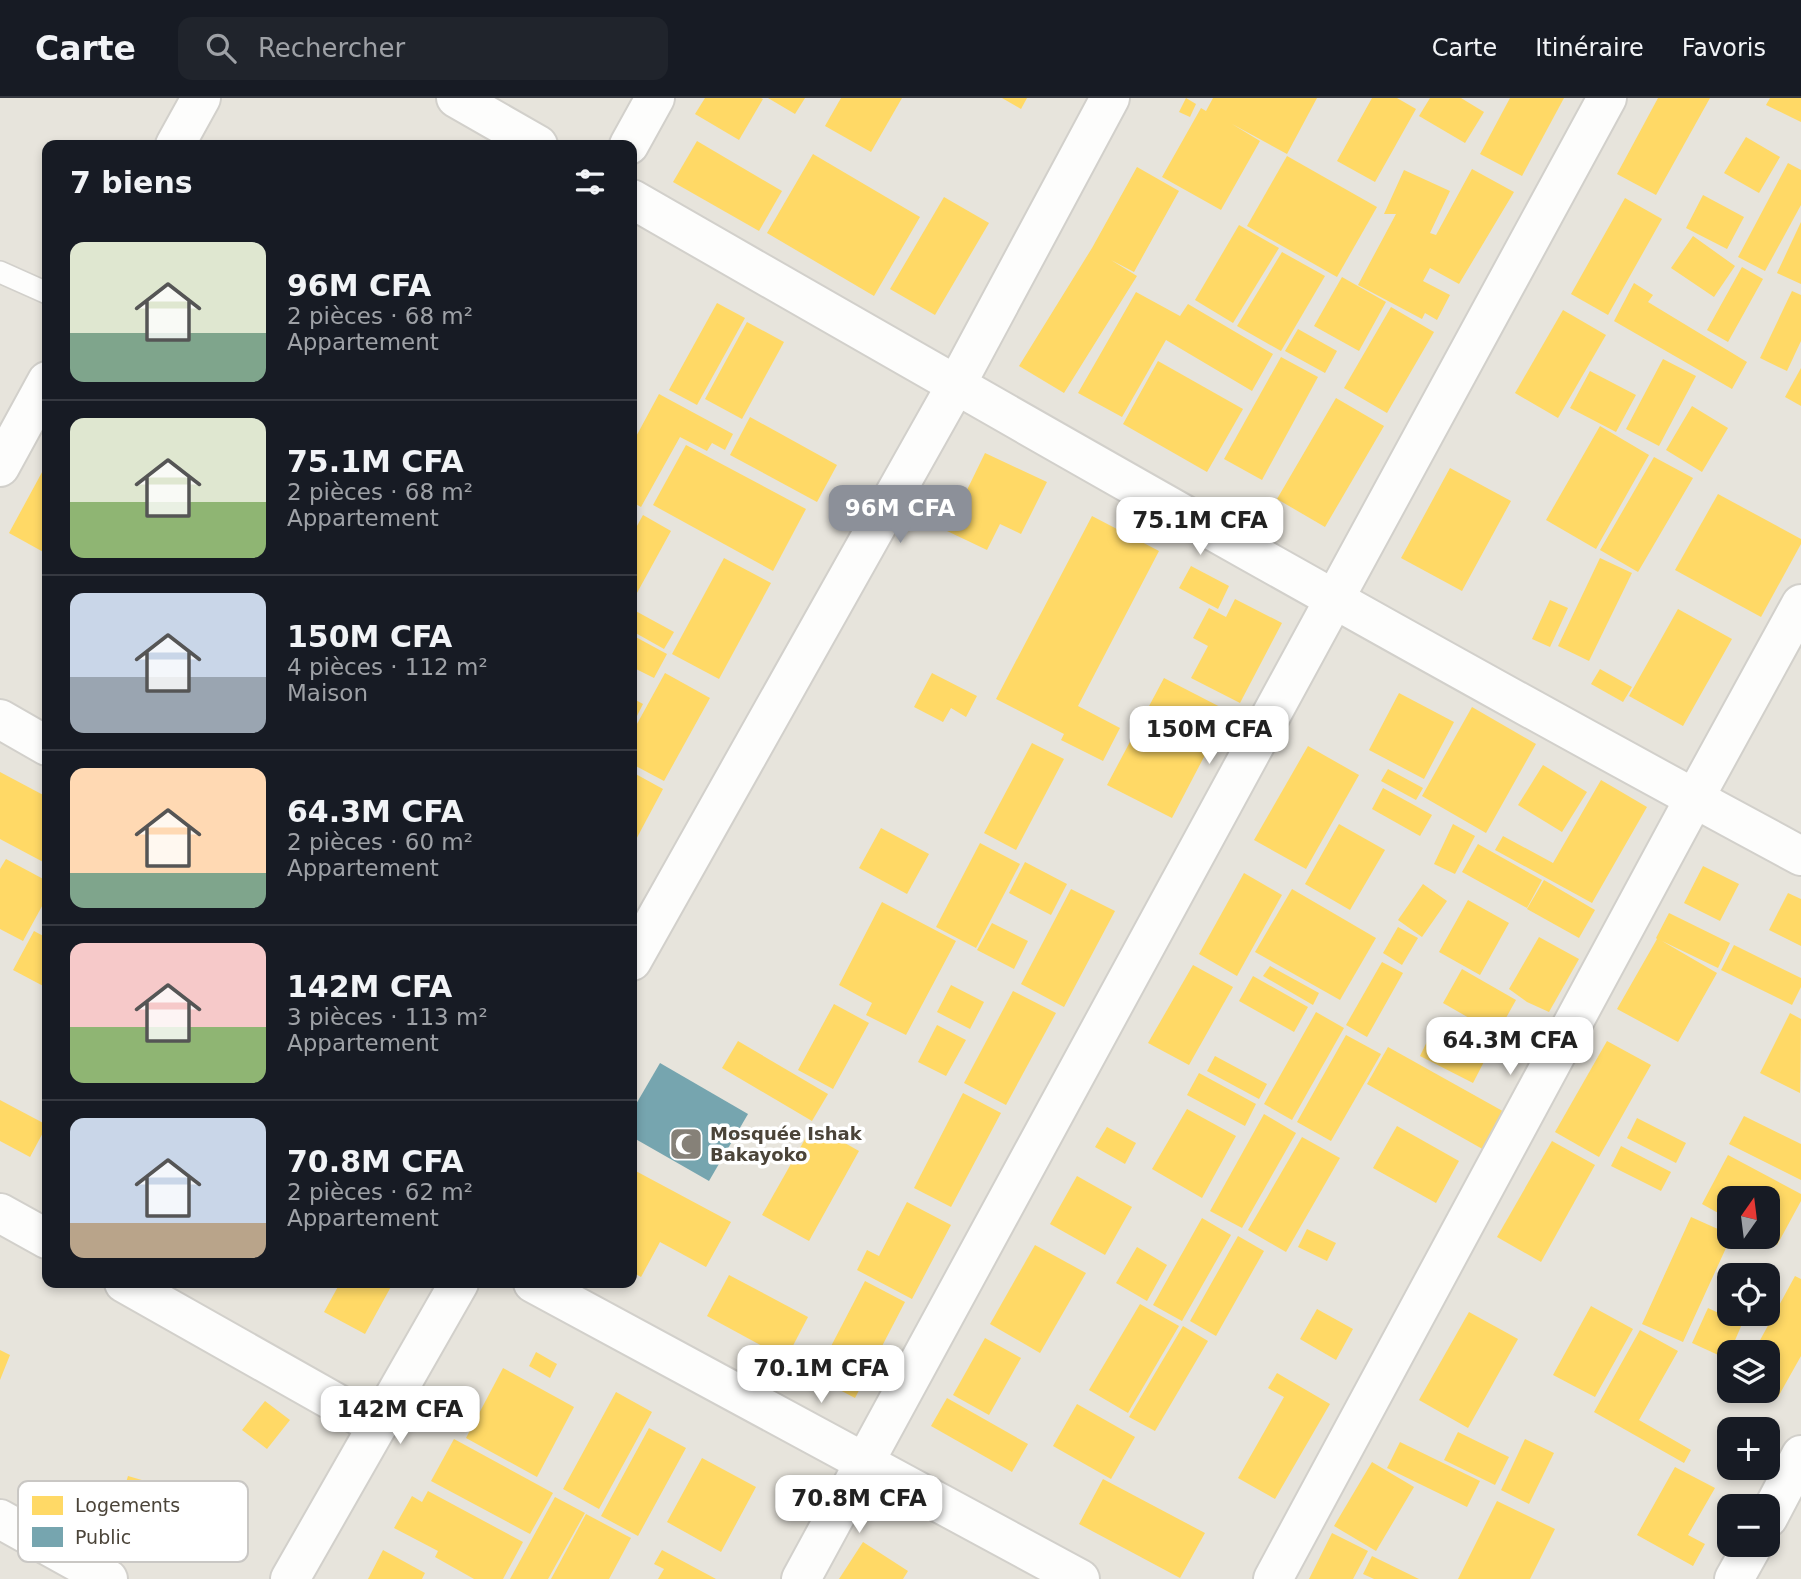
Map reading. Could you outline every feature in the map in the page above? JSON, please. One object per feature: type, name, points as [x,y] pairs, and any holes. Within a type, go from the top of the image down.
[{"type":"street","points":[[178,140],[201,98]]},
{"type":"street","points":[[456,98],[529,140]]},
{"type":"street","points":[[632,140],[655,98]]},
{"type":"street","points":[[637,952],[956,385],[1110,98]]},
{"type":"street","points":[[801,1579],[1606,98]]},
{"type":"street","points":[[637,202],[1335,599],[1801,856]]},
{"type":"street","points":[[0,467],[42,390]]},
{"type":"street","points":[[1273,1579],[1801,604]]},
{"type":"street","points":[[0,719],[42,743]]},
{"type":"street","points":[[0,1213],[42,1236]]},
{"type":"street","points":[[133,1288],[377,1426]]},
{"type":"street","points":[[290,1579],[455,1288]]},
{"type":"street","points":[[542,1288],[1075,1578]]},
{"type":"street","points":[[1780,1495],[1801,1455]]},
{"type":"street","points":[[0,1519],[18,1529]]},
{"type":"street","points":[[1734,1579],[1746,1557]]},
{"type":"street","points":[[77,1562],[108,1579]]},
{"type":"lane","points":[[0,272],[42,291]]},
{"type":"shaded area","points":[[0,98],[1801,98],[1801,1579],[0,1579]]},
{"type":"building: Logements","points":[[705,98],[763,99],[739,140],[695,114]]},
{"type":"building: Logements","points":[[768,98],[805,98],[795,114]]},
{"type":"building: Logements","points":[[841,98],[902,98],[871,152],[825,126]]},
{"type":"building: Logements","points":[[1002,98],[1027,98],[1021,109]]},
{"type":"building: Logements","points":[[1186,98],[1196,104],[1190,117],[1179,112]]},
{"type":"building: Logements","points":[[1213,98],[1317,98],[1287,154],[1232,124],[1260,141],[1221,210],[1162,177],[1201,108],[1206,111]]},
{"type":"building: Logements","points":[[1372,98],[1397,98],[1416,109],[1375,182],[1337,161]]},
{"type":"building: Logements","points":[[1430,98],[1461,98],[1484,112],[1465,143],[1419,116]]},
{"type":"building: Logements","points":[[1510,98],[1564,98],[1522,176],[1480,154]]},
{"type":"building: Logements","points":[[1658,98],[1710,98],[1656,195],[1617,174]]},
{"type":"building: Logements","points":[[1770,98],[1801,98],[1801,122],[1766,105]]},
{"type":"building: Logements","points":[[1746,137],[1780,157],[1759,193],[1724,173]]},
{"type":"building: Logements","points":[[697,141],[782,191],[759,231],[673,182]]},
{"type":"building: Logements","points":[[813,154],[920,217],[874,296],[767,233]]},
{"type":"building: Logements","points":[[1287,156],[1377,207],[1337,277],[1247,226]]},
{"type":"building: Logements","points":[[1788,163],[1801,170],[1801,205],[1765,271],[1738,257]]},
{"type":"building: Logements","points":[[1137,167],[1179,191],[1134,272],[1111,260],[1137,276],[1064,393],[1019,366],[1092,248]]},
{"type":"building: Logements","points":[[1472,169],[1514,192],[1459,284],[1430,268],[1423,281],[1450,295],[1437,320],[1425,313],[1422,319],[1358,285],[1396,214],[1384,214],[1404,170],[1450,191],[1430,233],[1436,235]]},
{"type":"building: Logements","points":[[1703,195],[1744,217],[1727,249],[1686,228]]},
{"type":"building: Logements","points":[[944,197],[989,223],[935,315],[890,289]]},
{"type":"building: Logements","points":[[1625,198],[1662,219],[1608,315],[1571,294]]},
{"type":"building: Logements","points":[[1801,222],[1801,284],[1777,273]]},
{"type":"building: Logements","points":[[1239,225],[1279,248],[1233,323],[1195,300]]},
{"type":"building: Logements","points":[[1693,236],[1735,266],[1714,297],[1671,268]]},
{"type":"building: Logements","points":[[1282,252],[1325,276],[1281,351],[1237,326]]},
{"type":"building: Logements","points":[[1742,267],[1763,279],[1728,342],[1707,330]]},
{"type":"building: Logements","points":[[1342,277],[1386,302],[1359,351],[1314,326]]},
{"type":"building: Logements","points":[[1634,283],[1653,295],[1648,302],[1747,362],[1732,389],[1614,321]]},
{"type":"building: Logements","points":[[1792,291],[1801,295],[1801,341],[1787,371],[1760,358]]},
{"type":"building: Logements","points":[[1136,292],[1180,316],[1188,304],[1273,354],[1252,391],[1166,340],[1122,417],[1078,393]]},
{"type":"building: Logements","points":[[717,303],[745,318],[697,405],[669,390]]},
{"type":"building: Logements","points":[[1391,307],[1434,332],[1387,413],[1344,388]]},
{"type":"building: Logements","points":[[1563,310],[1606,335],[1558,418],[1515,393]]},
{"type":"building: Logements","points":[[747,322],[784,342],[742,419],[705,399]]},
{"type":"building: Logements","points":[[1298,329],[1337,351],[1325,373],[1285,351]]},
{"type":"building: Logements","points":[[1281,357],[1318,377],[1262,480],[1224,459]]},
{"type":"building: Logements","points":[[1663,359],[1696,376],[1659,446],[1626,429]]},
{"type":"building: Logements","points":[[1158,361],[1243,409],[1207,472],[1123,424]]},
{"type":"building: Logements","points":[[1801,368],[1801,406],[1785,397]]},
{"type":"building: Logements","points":[[1590,371],[1636,395],[1616,432],[1570,408]]},
{"type":"building: Logements","points":[[659,394],[733,434],[725,450],[712,443],[707,451],[680,437],[641,507],[637,505],[637,435]]},
{"type":"building: Logements","points":[[1336,398],[1384,426],[1325,527],[1277,499]]},
{"type":"building: Logements","points":[[1692,406],[1728,428],[1702,472],[1666,450]]},
{"type":"building: Logements","points":[[750,417],[837,465],[817,502],[730,455]]},
{"type":"building: Logements","points":[[1600,426],[1649,455],[1596,549],[1546,520]]},
{"type":"building: Logements","points":[[686,445],[806,509],[773,571],[653,505]]},
{"type":"building: Logements","points":[[985,453],[1047,482],[1021,534],[1000,524],[987,550],[947,531]]},
{"type":"building: Logements","points":[[1654,457],[1693,478],[1638,572],[1600,550]]},
{"type":"building: Logements","points":[[1450,468],[1511,501],[1462,591],[1401,558]]},
{"type":"building: Logements","points":[[42,472],[42,551],[9,533]]},
{"type":"building: Logements","points":[[1718,494],[1801,539],[1801,544],[1761,617],[1675,570]]},
{"type":"building: Logements","points":[[643,515],[671,531],[637,593],[637,526]]},
{"type":"building: Logements","points":[[1092,516],[1159,551],[1078,706],[1120,728],[1103,761],[1061,740],[1064,734],[996,699]]},
{"type":"building: Logements","points":[[724,558],[771,583],[719,679],[672,654]]},
{"type":"building: Logements","points":[[1600,558],[1632,573],[1589,661],[1558,646]]},
{"type":"building: Logements","points":[[1191,566],[1229,586],[1218,609],[1179,588]]},
{"type":"building: Logements","points":[[1235,599],[1282,623],[1240,703],[1191,678],[1208,646],[1193,638],[1209,608],[1226,617]]},
{"type":"building: Logements","points":[[1550,600],[1568,608],[1550,647],[1532,639]]},
{"type":"building: Logements","points":[[1678,609],[1732,639],[1683,726],[1629,696]]},
{"type":"building: Logements","points":[[637,612],[674,632],[664,649],[637,634]]},
{"type":"building: Logements","points":[[637,638],[667,654],[654,678],[637,670]]},
{"type":"building: Logements","points":[[1600,669],[1632,687],[1623,702],[1591,684]]},
{"type":"building: Logements","points":[[665,673],[710,698],[664,781],[637,767],[637,724]]},
{"type":"building: Logements","points":[[932,673],[977,696],[966,717],[951,708],[943,722],[914,707]]},
{"type":"building: Logements","points":[[1164,678],[1228,711],[1172,818],[1107,785]]},
{"type":"building: Logements","points":[[1399,693],[1454,722],[1424,779],[1369,750]]},
{"type":"building: Logements","points":[[637,701],[643,704],[637,716]]},
{"type":"building: Logements","points":[[1472,707],[1536,744],[1486,833],[1422,796]]},
{"type":"building: Logements","points":[[1032,743],[1064,759],[1016,850],[984,833]]},
{"type":"building: Logements","points":[[1308,746],[1359,775],[1306,869],[1254,840]]},
{"type":"building: Logements","points":[[1543,765],[1587,792],[1562,832],[1518,805]]},
{"type":"building: Logements","points":[[1388,769],[1423,788],[1416,800],[1381,781]]},
{"type":"building: Logements","points":[[0,772],[42,794],[42,861],[0,839]]},
{"type":"building: Logements","points":[[637,775],[663,789],[637,838]]},
{"type":"building: Logements","points":[[1601,780],[1647,807],[1592,903],[1495,850],[1503,836],[1553,863]]},
{"type":"building: Logements","points":[[1383,788],[1432,815],[1420,836],[1372,809]]},
{"type":"building: Logements","points":[[1339,824],[1385,850],[1350,910],[1305,884]]},
{"type":"building: Logements","points":[[1453,824],[1475,836],[1455,874],[1434,864]]},
{"type":"building: Logements","points":[[881,828],[929,854],[907,894],[859,868]]},
{"type":"building: Logements","points":[[980,843],[1020,864],[976,948],[936,927]]},
{"type":"building: Logements","points":[[1478,844],[1542,880],[1527,908],[1462,872]]},
{"type":"building: Logements","points":[[6,859],[42,878],[42,906],[23,941],[0,929],[0,869]]},
{"type":"building: Logements","points":[[1025,862],[1067,884],[1051,915],[1009,893]]},
{"type":"building: Logements","points":[[1703,866],[1739,884],[1720,921],[1684,903]]},
{"type":"building: Logements","points":[[1244,873],[1282,895],[1237,976],[1199,954]]},
{"type":"building: Logements","points":[[1544,880],[1595,910],[1579,938],[1527,909]]},
{"type":"building: Logements","points":[[1423,884],[1447,901],[1422,937],[1398,920]]},
{"type":"building: Logements","points":[[1071,889],[1115,911],[1064,1007],[1021,984]]},
{"type":"building: Logements","points":[[1292,889],[1376,938],[1340,1000],[1255,952]]},
{"type":"building: Logements","points":[[1788,893],[1801,899],[1801,946],[1769,930]]},
{"type":"building: Logements","points":[[1468,900],[1509,923],[1480,975],[1439,952]]},
{"type":"building: Logements","points":[[882,902],[956,941],[906,1035],[866,1015],[872,1003],[839,985]]},
{"type":"building: Logements","points":[[1669,913],[1730,943],[1718,968],[1662,941],[1717,973],[1678,1042],[1617,1009]]},
{"type":"building: Logements","points":[[992,923],[1028,941],[1014,969],[977,950]]},
{"type":"building: Logements","points":[[1398,927],[1418,938],[1402,965],[1383,953]]},
{"type":"building: Logements","points":[[34,931],[42,935],[42,985],[13,970]]},
{"type":"building: Logements","points":[[1539,937],[1579,959],[1549,1012],[1527,1002],[1509,989]]},
{"type":"building: Logements","points":[[1734,945],[1801,978],[1801,987],[1792,1005],[1721,970]]},
{"type":"building: Logements","points":[[1382,962],[1403,973],[1367,1037],[1346,1025]]},
{"type":"building: Logements","points":[[1193,965],[1233,987],[1189,1065],[1148,1043]]},
{"type":"building: Logements","points":[[1270,966],[1319,993],[1313,1005],[1263,976]]},
{"type":"building: Logements","points":[[1462,969],[1516,1000],[1497,1034],[1443,1003]]},
{"type":"building: Logements","points":[[1253,976],[1308,1007],[1294,1032],[1239,1001]]},
{"type":"building: Logements","points":[[951,985],[984,1002],[970,1029],[937,1012]]},
{"type":"building: Logements","points":[[1013,991],[1056,1013],[1006,1105],[964,1083]]},
{"type":"building: Logements","points":[[834,1004],[869,1023],[833,1089],[798,1070]]},
{"type":"building: Logements","points":[[1316,1012],[1344,1028],[1292,1120],[1264,1104]]},
{"type":"building: Logements","points":[[1790,1013],[1801,1019],[1800,1093],[1760,1073]]},
{"type":"building: Logements","points":[[937,1025],[966,1040],[946,1076],[918,1062]]},
{"type":"building: Logements","points":[[1435,1025],[1489,1052],[1473,1083],[1420,1056]]},
{"type":"building: Logements","points":[[1346,1035],[1381,1054],[1331,1141],[1297,1122]]},
{"type":"building: Logements","points":[[738,1041],[828,1094],[812,1121],[722,1068]]},
{"type":"building: Logements","points":[[1607,1041],[1651,1065],[1599,1157],[1555,1132]]},
{"type":"building: Logements","points":[[1388,1047],[1508,1114],[1486,1151],[1367,1084]]},
{"type":"building: Logements","points":[[1215,1056],[1267,1084],[1259,1099],[1207,1071]]},
{"type":"building: Logements","points":[[1199,1073],[1256,1104],[1245,1126],[1187,1095]]},
{"type":"building: Logements","points":[[963,1093],[1001,1113],[951,1207],[914,1188]]},
{"type":"building: Logements","points":[[0,1100],[42,1122],[42,1134],[30,1157],[0,1141]]},
{"type":"building: Logements","points":[[1187,1109],[1236,1136],[1202,1198],[1152,1169]]},
{"type":"building: Logements","points":[[1264,1114],[1296,1133],[1242,1228],[1210,1211]]},
{"type":"building: Logements","points":[[1744,1116],[1801,1144],[1801,1180],[1729,1144]]},
{"type":"building: Logements","points":[[1637,1118],[1686,1143],[1676,1163],[1627,1138]]},
{"type":"building: Logements","points":[[813,1125],[859,1151],[809,1241],[762,1215]]},
{"type":"building: Logements","points":[[1397,1126],[1459,1161],[1436,1203],[1373,1168]]},
{"type":"building: Logements","points":[[1107,1127],[1136,1143],[1125,1164],[1095,1147]]},
{"type":"building: Logements","points":[[1302,1137],[1340,1158],[1286,1252],[1248,1230]]},
{"type":"building: Logements","points":[[1552,1141],[1595,1165],[1541,1262],[1497,1237]]},
{"type":"building: Logements","points":[[1621,1146],[1671,1172],[1661,1191],[1611,1166]]},
{"type":"building: Logements","points":[[1728,1155],[1801,1194],[1801,1201],[1780,1240],[1780,1186],[1717,1186],[1717,1212],[1702,1204]]},
{"type":"building: Logements","points":[[637,1172],[731,1222],[706,1267],[660,1242],[641,1277],[637,1275]]},
{"type":"building: Logements","points":[[1077,1176],[1132,1207],[1105,1255],[1050,1224]]},
{"type":"building: Logements","points":[[907,1202],[951,1225],[912,1299],[857,1270],[867,1250],[879,1256]]},
{"type":"building: Logements","points":[[1691,1217],[1717,1229],[1717,1250],[1725,1250],[1683,1342],[1642,1324]]},
{"type":"building: Logements","points":[[1202,1218],[1231,1235],[1182,1321],[1153,1305]]},
{"type":"building: Logements","points":[[1307,1229],[1336,1243],[1327,1261],[1298,1247]]},
{"type":"building: Logements","points":[[1238,1236],[1264,1251],[1216,1336],[1190,1321]]},
{"type":"building: Logements","points":[[1035,1245],[1086,1273],[1040,1353],[990,1324]]},
{"type":"building: Logements","points":[[1137,1247],[1167,1265],[1147,1301],[1116,1283]]},
{"type":"building: Logements","points":[[729,1275],[808,1317],[786,1359],[707,1316]]},
{"type":"building: Logements","points":[[1795,1276],[1801,1279],[1801,1356],[1780,1393],[1780,1340],[1760,1340],[1768,1326],[1780,1326],[1780,1304]]},
{"type":"building: Logements","points":[[865,1281],[905,1302],[855,1398],[815,1377]]},
{"type":"building: Logements","points":[[337,1288],[390,1288],[365,1334],[324,1312]]},
{"type":"building: Logements","points":[[1140,1304],[1179,1326],[1128,1413],[1089,1390]]},
{"type":"building: Logements","points":[[1591,1306],[1633,1329],[1595,1397],[1553,1375]]},
{"type":"building: Logements","points":[[1708,1308],[1717,1312],[1717,1326],[1741,1326],[1735,1340],[1717,1340],[1717,1354],[1692,1343]]},
{"type":"building: Logements","points":[[1317,1309],[1353,1329],[1336,1360],[1300,1339]]},
{"type":"building: Logements","points":[[1469,1312],[1518,1339],[1468,1428],[1419,1400]]},
{"type":"building: Logements","points":[[1183,1326],[1208,1341],[1155,1431],[1129,1417]]},
{"type":"building: Logements","points":[[1640,1330],[1678,1351],[1639,1420],[1691,1450],[1684,1463],[1594,1412]]},
{"type":"building: Logements","points":[[985,1338],[1021,1358],[989,1415],[953,1395]]},
{"type":"building: Logements","points":[[0,1350],[10,1355],[0,1380]]},
{"type":"building: Logements","points":[[536,1352],[557,1364],[550,1378],[529,1366]]},
{"type":"building: Logements","points":[[503,1368],[574,1407],[537,1477],[466,1438]]},
{"type":"building: Logements","points":[[1277,1373],[1330,1404],[1275,1499],[1238,1478],[1284,1397],[1268,1388]]},
{"type":"building: Logements","points":[[616,1392],[652,1412],[599,1509],[563,1489]]},
{"type":"building: Logements","points":[[947,1398],[1028,1444],[1012,1472],[931,1426]]},
{"type":"building: Logements","points":[[265,1401],[290,1420],[267,1449],[242,1430]]},
{"type":"building: Logements","points":[[1077,1404],[1135,1437],[1111,1479],[1053,1446]]},
{"type":"building: Logements","points":[[649,1428],[686,1448],[638,1536],[601,1516]]},
{"type":"building: Logements","points":[[1458,1432],[1509,1457],[1495,1485],[1444,1460]]},
{"type":"building: Logements","points":[[454,1439],[553,1493],[530,1534],[431,1481]]},
{"type":"building: Logements","points":[[1525,1439],[1554,1453],[1529,1504],[1501,1490]]},
{"type":"building: Logements","points":[[1400,1442],[1480,1481],[1467,1507],[1387,1468]]},
{"type":"building: Logements","points":[[702,1458],[756,1487],[721,1552],[667,1522]]},
{"type":"building: Logements","points":[[1372,1462],[1414,1487],[1376,1551],[1334,1526]]},
{"type":"building: Logements","points":[[1675,1467],[1715,1488],[1688,1535],[1705,1544],[1693,1566],[1637,1535]]},
{"type":"building: Logements","points":[[128,1476],[145,1481],[126,1481]]},
{"type":"building: Logements","points":[[1103,1479],[1205,1533],[1180,1578],[1079,1524]]},
{"type":"building: Logements","points":[[428,1491],[523,1542],[503,1579],[474,1579],[435,1557],[438,1551],[394,1528],[412,1496],[422,1502]]},
{"type":"building: Logements","points":[[555,1497],[585,1513],[548,1579],[510,1579]]},
{"type":"building: Logements","points":[[1497,1501],[1555,1529],[1530,1579],[1458,1579]]},
{"type":"building: Logements","points":[[586,1514],[631,1538],[609,1579],[551,1579]]},
{"type":"building: Logements","points":[[1332,1533],[1368,1551],[1353,1579],[1309,1579]]},
{"type":"building: Logements","points":[[863,1542],[908,1571],[903,1579],[839,1579]]},
{"type":"building: Logements","points":[[383,1550],[425,1573],[422,1579],[368,1579]]},
{"type":"building: Logements","points":[[662,1550],[716,1579],[658,1579],[664,1569],[654,1564]]},
{"type":"building: Logements","points":[[1372,1556],[1419,1579],[1374,1579],[1363,1574]]},
{"type":"building: Public","points":[[660,1063],[748,1114],[709,1181],[637,1140],[637,1102]]},
{"type":"place","name":"Mosquée Ishak Bakayoko","points":[[686,1144]]}]
